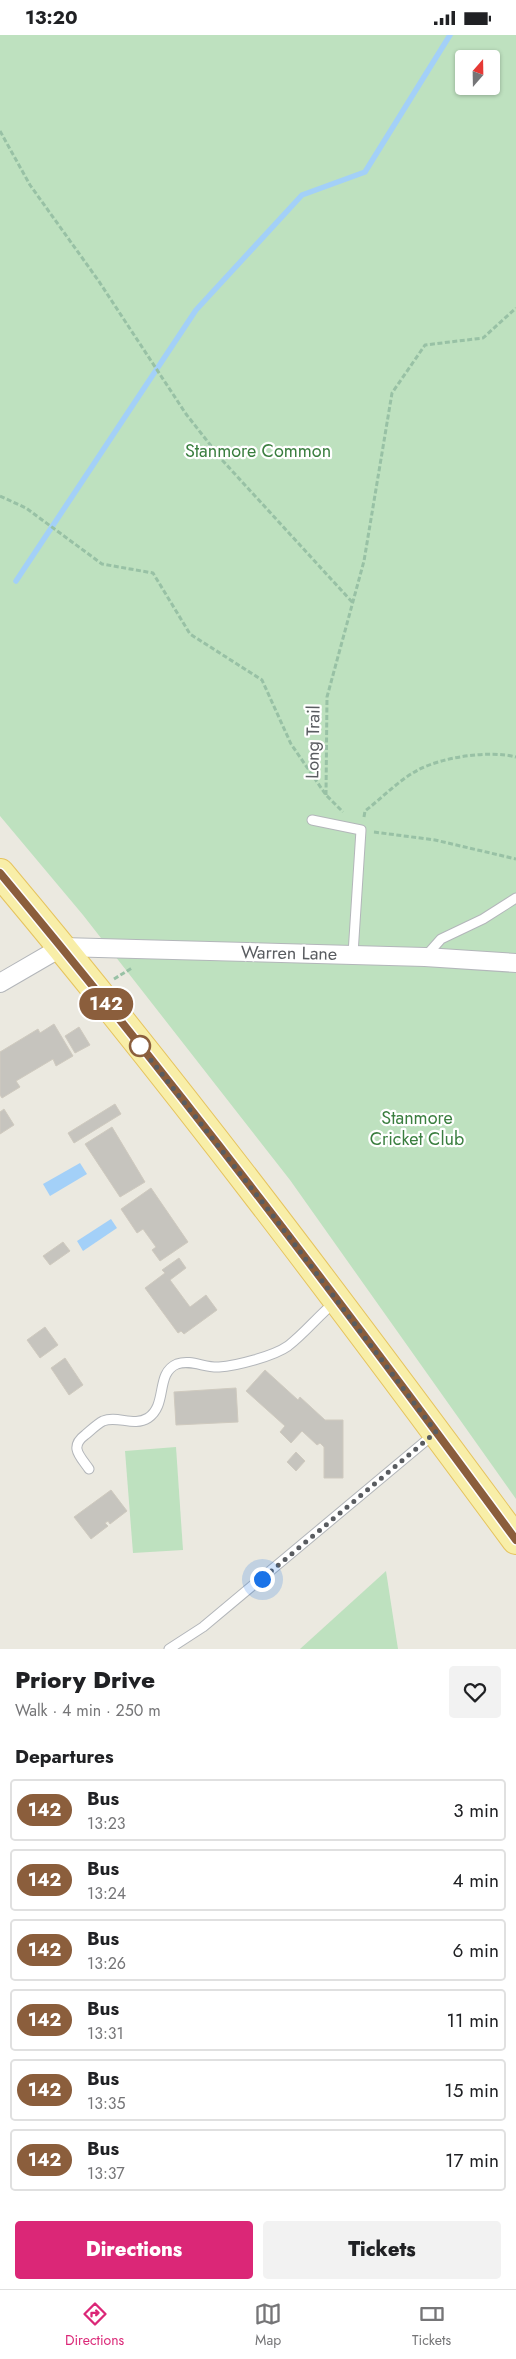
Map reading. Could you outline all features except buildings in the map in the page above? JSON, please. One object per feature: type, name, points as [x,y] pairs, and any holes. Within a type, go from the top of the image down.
[{"type":"main road","points":[[0,873],[62,947],[337,1300],[516,1541]]},
{"type":"street","name":"Warren Lane","points":[[62,947],[353,954],[516,963]]},
{"type":"street","points":[[0,983],[62,947]]},
{"type":"lane","points":[[312,821],[361,830],[353,954]]},
{"type":"lane","points":[[425,957],[441,939],[483,919],[516,898]]},
{"type":"lane","points":[[89,1469],[76,1450],[79,1439],[102,1421],[140,1422],[148,1418],[159,1404],[164,1379],[169,1369],[178,1364],[186,1363],[217,1367],[239,1364],[287,1347],[337,1300]]},
{"type":"lane","points":[[169,1649],[203,1627],[436,1432]]},
{"type":"path","points":[[0,131],[30,185],[98,280],[186,415],[223,461],[352,603]]},
{"type":"path","name":"Long Trail","points":[[0,496],[26,508],[102,564],[153,573],[190,634],[262,679],[291,744],[326,795],[327,697],[364,561],[392,393],[425,345],[483,338],[516,308]]},
{"type":"path","points":[[365,811],[418,770],[465,755],[501,753],[516,757]]},
{"type":"path","points":[[361,830],[435,840],[516,859]]},
{"type":"path","points":[[107,983],[136,965]]},
{"type":"green space","name":"Stanmore Common","points":[[0,35],[516,35],[516,1499],[290,1180],[83,915],[0,816]]},
{"type":"green space","points":[[176,1447],[183,1550],[133,1553],[125,1451]]},
{"type":"green space","points":[[386,1571],[398,1649],[300,1649]]},
{"type":"water","points":[[80,1163],[87,1174],[50,1196],[43,1184]]},
{"type":"water","points":[[111,1219],[117,1228],[83,1251],[77,1241]]},
{"type":"waterway","points":[[16,581],[196,310],[302,195],[365,172],[450,35]]},
{"type":"bus line","name":"142","points":[[0,873],[62,947],[274,1217],[516,1540]]},
{"type":"route","points":[[140,1046],[274,1217],[436,1432],[262,1579]]},
{"type":"park label","name":"Stanmore Cricket Club","points":[[417,1128]]}]
